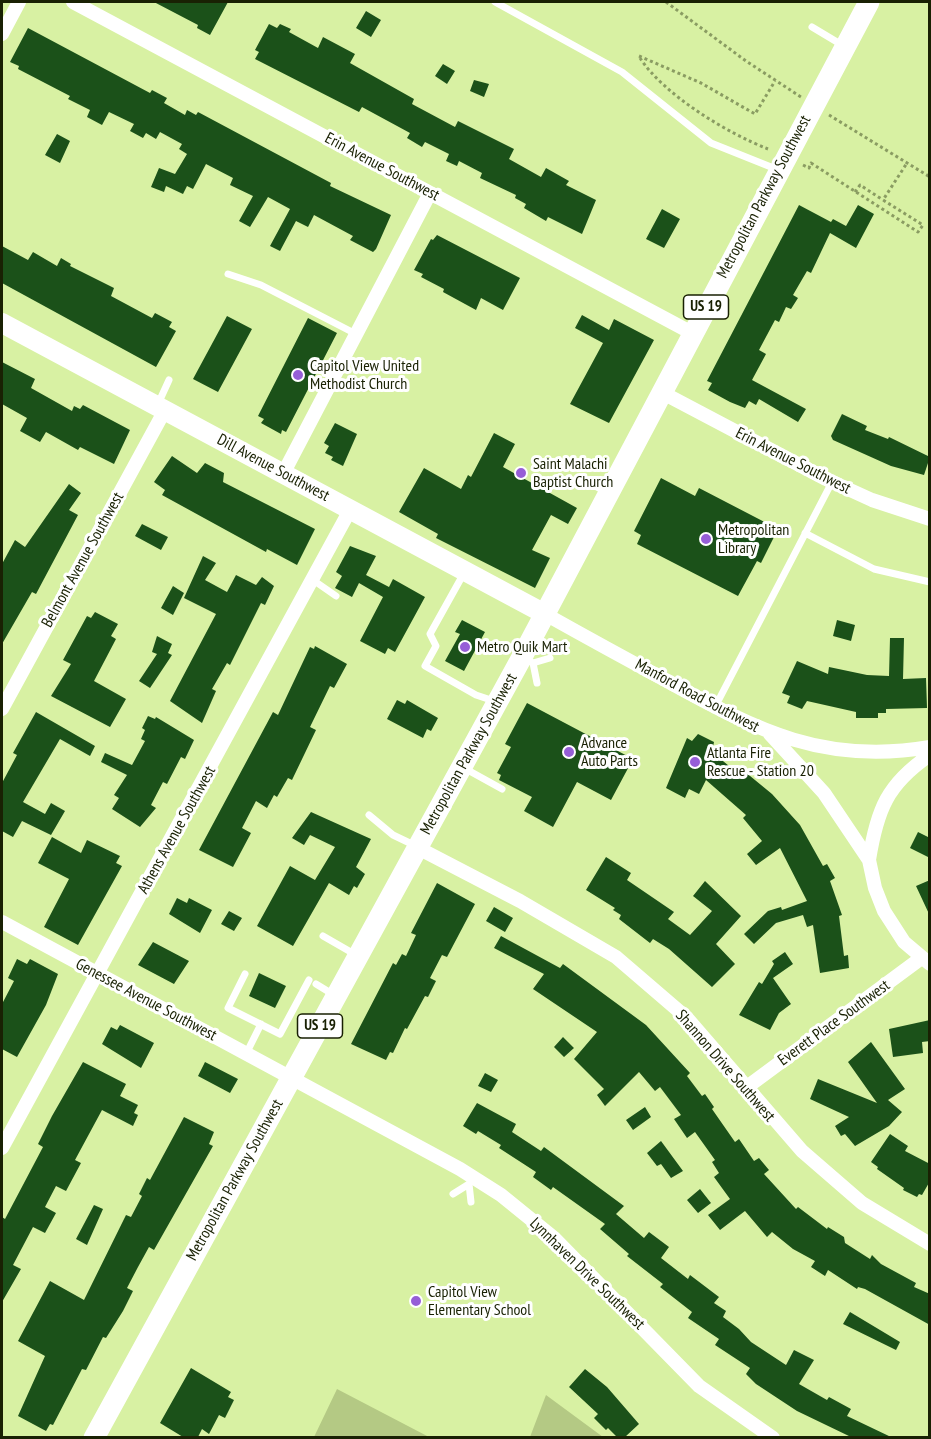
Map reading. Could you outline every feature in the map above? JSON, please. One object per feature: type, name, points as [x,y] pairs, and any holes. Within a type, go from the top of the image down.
[{"type":"main road","name":"Metropolitan Parkway Southwest","points":[[94,1437],[497,702],[527,660],[544,614],[868,2]]},
{"type":"main road","name":"Dill Avenue Southwest","points":[[2,322],[544,614]]},
{"type":"street","points":[[2,34],[19,2]]},
{"type":"street","name":"Erin Avenue Southwest","points":[[73,2],[692,333]]},
{"type":"street","points":[[283,474],[430,193]]},
{"type":"street","name":"Erin Avenue Southwest","points":[[661,392],[832,482],[872,500],[930,519]]},
{"type":"street","name":"Belmont Avenue Southwest","points":[[2,709],[161,408]]},
{"type":"street","name":"Athens Avenue Southwest","points":[[2,1148],[350,510]]},
{"type":"street","name":"Manford Road Southwest","points":[[544,614],[715,708],[770,734],[814,746],[860,753],[903,752],[930,747]]},
{"type":"street","points":[[770,734],[824,793],[869,860]]},
{"type":"street","points":[[925,961],[904,942],[884,911],[874,888],[869,860],[874,824],[887,795],[910,768],[930,755]]},
{"type":"street","name":"Shannon Drive Southwest","points":[[418,848],[520,901],[616,957],[687,1018],[802,1151],[862,1203],[930,1244]]},
{"type":"street","name":"Genessee Avenue Southwest","points":[[2,922],[291,1078]]},
{"type":"street","name":"Everett Place Southwest","points":[[747,1087],[925,961]]},
{"type":"street","name":"Lynnhaven Drive Southwest","points":[[291,1078],[471,1181],[501,1195],[554,1238],[699,1386],[773,1437]]},
{"type":"lane","points":[[495,2],[622,72],[711,143],[778,170]]},
{"type":"lane","points":[[812,27],[845,46]]},
{"type":"lane","points":[[228,274],[261,285],[357,334]]},
{"type":"lane","points":[[161,408],[170,380]]},
{"type":"lane","points":[[584,480],[608,493]]},
{"type":"lane","points":[[715,708],[832,482]]},
{"type":"lane","points":[[805,533],[874,569],[930,582]]},
{"type":"lane","points":[[465,571],[430,634],[436,646],[425,666],[476,695],[497,702]]},
{"type":"lane","points":[[313,580],[336,596]]},
{"type":"lane","points":[[537,683],[527,660],[550,658]]},
{"type":"lane","points":[[462,767],[502,789]]},
{"type":"lane","points":[[369,815],[393,835],[418,848]]},
{"type":"lane","points":[[323,936],[359,956]]},
{"type":"lane","points":[[245,974],[228,1008],[280,1034],[312,982],[337,996]]},
{"type":"lane","points":[[246,1054],[261,1024]]},
{"type":"lane","points":[[453,1194],[471,1181]]},
{"type":"lane","points":[[471,1181],[471,1202]]},
{"type":"path","points":[[666,2],[783,87]]},
{"type":"path","points":[[768,149],[744,139],[674,93],[646,68],[639,56],[701,83],[755,114],[775,81]]},
{"type":"path","points":[[842,123],[930,177]]},
{"type":"path","points":[[884,200],[907,163]]},
{"type":"path","points":[[799,164],[809,168],[811,164],[855,192],[918,232],[923,225],[860,185],[855,192]]},
{"type":"green space","points":[[337,1389],[429,1437],[314,1437]]},
{"type":"green space","points":[[546,1395],[603,1437],[530,1437]]},
{"type":"building","points":[[154,2],[228,2],[210,35],[197,28],[198,25]]},
{"type":"building","points":[[366,11],[381,20],[371,37],[356,28]]},
{"type":"building","points":[[269,24],[277,28],[280,24],[291,29],[289,32],[318,48],[323,37],[355,54],[350,63],[414,99],[412,104],[455,127],[458,121],[514,149],[509,159],[541,177],[546,168],[569,181],[566,185],[596,200],[582,234],[548,217],[546,221],[524,208],[526,204],[515,198],[516,195],[480,178],[482,173],[459,161],[457,166],[446,161],[449,154],[425,142],[422,147],[407,138],[410,133],[362,107],[359,112],[255,59],[259,52],[255,50]]},
{"type":"building","points":[[28,28],[150,93],[152,90],[167,98],[164,103],[185,115],[187,110],[196,115],[198,112],[331,183],[330,186],[391,215],[376,249],[373,252],[350,240],[353,236],[314,215],[308,227],[296,221],[280,251],[270,246],[290,209],[268,197],[250,227],[239,221],[253,196],[230,185],[233,178],[206,164],[193,189],[187,186],[183,194],[166,186],[164,192],[151,187],[159,168],[175,174],[187,154],[179,149],[182,144],[160,132],[156,139],[146,133],[143,138],[130,131],[134,124],[109,112],[102,125],[87,117],[90,110],[68,99],[70,96],[18,69],[19,66],[10,62]]},
{"type":"building","points":[[443,64],[455,71],[447,84],[435,76]]},
{"type":"building","points":[[474,80],[489,84],[484,97],[470,91]]},
{"type":"building","points":[[57,134],[70,141],[60,163],[45,155]]},
{"type":"building","points":[[799,205],[831,222],[833,219],[846,226],[858,205],[874,214],[856,248],[830,233],[811,273],[807,271],[793,295],[798,298],[791,309],[786,307],[779,322],[775,320],[759,350],[766,354],[752,380],[806,409],[798,422],[759,399],[756,405],[749,401],[745,408],[730,402],[708,390],[712,383],[707,381]]},
{"type":"building","points":[[662,209],[680,219],[664,248],[646,239]]},
{"type":"building","points":[[437,235],[520,278],[503,310],[481,298],[476,310],[443,292],[444,289],[421,277],[423,274],[414,270],[431,239],[433,240]]},
{"type":"building","points":[[2,246],[28,260],[33,252],[57,266],[61,258],[71,264],[70,266],[114,288],[111,296],[152,318],[155,313],[172,322],[169,327],[176,331],[156,367],[2,283]]},
{"type":"building","points":[[582,315],[609,330],[614,319],[654,340],[609,423],[570,404],[603,343],[575,328]]},
{"type":"building","points":[[227,316],[252,329],[218,392],[193,379]]},
{"type":"building","name":"Capitol View United Methodist Church","points":[[308,318],[337,333],[286,432],[282,430],[281,434],[261,423],[264,419],[258,416]]},
{"type":"building","points":[[2,362],[35,379],[31,388],[72,411],[74,406],[80,409],[83,405],[130,430],[114,464],[80,447],[78,450],[46,432],[40,442],[20,431],[27,418],[2,404]]},
{"type":"building","points":[[842,414],[867,426],[865,430],[888,439],[889,437],[930,457],[924,475],[891,466],[833,440],[831,436]]},
{"type":"building","points":[[335,423],[357,434],[343,466],[331,460],[333,457],[325,453],[329,446],[324,443]]},
{"type":"building","points":[[494,433],[515,444],[503,467],[577,508],[568,524],[551,515],[532,550],[550,558],[535,588],[436,538],[438,534],[399,512],[424,468],[461,489],[468,475],[471,477]]},
{"type":"building","points":[[172,456],[197,473],[205,463],[224,473],[223,482],[315,529],[297,565],[267,549],[266,552],[162,495],[165,490],[154,482]]},
{"type":"building","name":"Metropolitan Library","points":[[661,478],[695,496],[699,488],[778,529],[761,563],[757,561],[738,596],[637,544],[641,535],[634,531]]},
{"type":"building","points":[[69,484],[81,493],[69,510],[78,515],[36,594],[32,592],[2,644],[2,564],[15,540],[25,547]]},
{"type":"building","points":[[142,524],[168,537],[161,550],[135,536]]},
{"type":"building","points":[[350,546],[376,556],[366,575],[389,587],[393,579],[425,597],[395,652],[388,648],[385,654],[360,641],[383,597],[359,583],[352,597],[335,588],[342,576],[336,572]]},
{"type":"building","points":[[203,556],[216,563],[205,580],[227,592],[236,575],[256,585],[262,577],[274,586],[265,605],[261,603],[230,665],[227,663],[212,689],[216,691],[202,723],[170,701],[216,614],[184,598]]},
{"type":"building","points":[[173,586],[184,593],[173,615],[161,608]]},
{"type":"building","points":[[95,612],[118,624],[111,636],[116,639],[94,681],[126,699],[110,727],[51,696],[71,664],[63,660],[87,616],[91,618]]},
{"type":"building","name":"Metro Quik Mart","points":[[462,620],[485,632],[464,671],[445,661],[460,634],[455,632]]},
{"type":"building","points":[[837,620],[855,625],[851,641],[833,636]]},
{"type":"building","points":[[157,636],[172,644],[168,653],[172,655],[150,688],[139,681],[157,654],[152,652]]},
{"type":"building","points":[[890,638],[904,638],[903,679],[926,678],[927,708],[886,709],[886,713],[878,713],[878,718],[856,718],[856,712],[807,701],[802,709],[787,703],[790,696],[782,693],[797,661],[828,674],[829,667],[867,675],[889,676]]},
{"type":"building","points":[[315,646],[347,664],[334,688],[330,686],[310,727],[316,730],[292,780],[288,778],[277,797],[274,795],[267,808],[256,801],[242,828],[251,833],[233,867],[199,850],[273,712],[278,715],[310,647],[314,649]]},
{"type":"building","points":[[397,700],[405,704],[407,700],[438,718],[431,731],[427,729],[423,738],[387,719]]},
{"type":"building","name":"Advance Auto Parts","points":[[527,703],[633,759],[611,800],[577,782],[553,827],[524,811],[532,797],[499,780],[501,775],[497,773],[511,747],[505,744]]},
{"type":"building","points":[[36,712],[95,746],[90,756],[60,739],[23,802],[45,814],[51,803],[65,811],[51,835],[22,821],[13,837],[2,831],[2,783],[17,755],[13,753]]},
{"type":"building","points":[[148,716],[155,719],[156,717],[194,740],[185,759],[181,757],[167,784],[163,782],[151,805],[156,808],[140,827],[112,809],[119,798],[114,795],[127,775],[101,762],[105,753],[132,765],[145,741],[141,739],[145,730],[142,728]]},
{"type":"building","points":[[698,734],[714,742],[712,752],[740,775],[744,771],[772,794],[800,825],[823,866],[827,864],[835,878],[830,881],[842,915],[839,916],[844,956],[848,955],[849,968],[820,973],[813,925],[807,927],[803,915],[776,923],[754,944],[744,934],[768,911],[781,907],[782,910],[807,901],[780,848],[756,865],[747,854],[762,841],[743,818],[746,815],[706,780],[699,794],[689,789],[685,798],[666,788],[687,738],[692,741]]},
{"type":"building","points":[[311,812],[371,839],[356,867],[365,874],[357,888],[354,886],[349,895],[329,883],[293,946],[257,926],[290,866],[315,880],[335,847],[310,835],[304,845],[292,838]]},
{"type":"building","points":[[918,832],[930,838],[930,858],[910,848]]},
{"type":"building","points":[[52,837],[81,853],[87,840],[120,856],[116,863],[122,866],[78,945],[44,927],[69,879],[38,863]]},
{"type":"building","points":[[606,857],[631,873],[627,880],[674,912],[668,919],[690,935],[712,911],[693,896],[705,881],[741,916],[716,944],[735,964],[712,987],[669,949],[653,939],[650,943],[619,919],[621,915],[613,910],[615,908],[586,890]]},
{"type":"building","points":[[930,880],[930,916],[916,886]]},
{"type":"building","points":[[437,883],[475,904],[447,957],[442,955],[430,978],[436,981],[428,997],[425,996],[393,1053],[390,1052],[386,1060],[351,1044],[393,963],[396,965],[402,954],[406,956],[416,935],[411,933]]},
{"type":"building","points":[[177,898],[187,903],[189,898],[212,910],[200,933],[169,914]]},
{"type":"building","points":[[494,907],[513,918],[505,932],[486,921]]},
{"type":"building","points":[[229,911],[242,918],[234,931],[221,924]]},
{"type":"building","points":[[501,936],[560,968],[563,964],[646,1025],[690,1073],[687,1076],[702,1096],[705,1094],[714,1107],[712,1109],[735,1142],[739,1139],[754,1161],[759,1158],[769,1170],[764,1174],[796,1209],[798,1207],[827,1229],[828,1227],[844,1237],[845,1243],[870,1259],[872,1255],[881,1264],[916,1283],[914,1287],[930,1294],[930,1325],[865,1289],[858,1287],[857,1289],[828,1270],[825,1276],[811,1267],[815,1261],[793,1249],[772,1232],[767,1237],[745,1211],[720,1230],[708,1215],[730,1199],[714,1177],[719,1173],[712,1162],[715,1160],[695,1132],[687,1138],[674,1119],[681,1115],[660,1087],[655,1091],[639,1072],[605,1106],[597,1095],[604,1089],[574,1059],[597,1032],[533,989],[544,974],[494,948]]},
{"type":"building","points":[[153,942],[189,961],[174,984],[138,965]]},
{"type":"building","points":[[785,952],[793,964],[773,978],[791,1004],[779,1013],[770,1030],[739,1015],[759,982],[762,984],[774,964],[772,961]]},
{"type":"building","points":[[17,959],[27,964],[30,959],[58,974],[46,1005],[17,1057],[2,1049],[2,1004],[14,981],[8,978]]},
{"type":"building","points":[[259,973],[286,986],[275,1008],[249,996]]},
{"type":"building","points":[[930,1020],[930,1041],[922,1042],[923,1053],[893,1057],[889,1029]]},
{"type":"building","points":[[120,1025],[154,1043],[141,1068],[102,1044],[111,1027],[117,1030]]},
{"type":"building","points":[[563,1037],[574,1048],[564,1057],[554,1047]]},
{"type":"building","points":[[871,1042],[905,1089],[888,1100],[902,1112],[889,1126],[855,1146],[845,1134],[841,1136],[835,1126],[849,1117],[810,1099],[818,1079],[877,1103],[848,1062]]},
{"type":"building","points":[[83,1062],[126,1084],[120,1096],[138,1105],[134,1113],[138,1115],[133,1126],[102,1110],[75,1160],[81,1163],[66,1191],[56,1186],[45,1207],[56,1213],[45,1233],[33,1227],[13,1265],[21,1269],[2,1302],[2,1217],[5,1219],[43,1147],[38,1144]]},
{"type":"building","points":[[205,1062],[238,1079],[230,1093],[198,1076]]},
{"type":"building","points":[[485,1073],[498,1080],[491,1092],[478,1086]]},
{"type":"building","points":[[477,1103],[516,1124],[512,1132],[541,1151],[544,1147],[624,1206],[616,1214],[644,1238],[649,1232],[669,1247],[661,1258],[688,1279],[690,1275],[719,1297],[714,1303],[726,1311],[723,1317],[751,1342],[786,1365],[794,1350],[814,1360],[799,1384],[827,1400],[829,1397],[851,1409],[847,1416],[891,1437],[851,1437],[797,1411],[756,1384],[746,1374],[750,1368],[715,1345],[719,1339],[688,1318],[692,1312],[660,1287],[663,1284],[627,1256],[629,1254],[600,1229],[605,1224],[553,1187],[551,1190],[533,1177],[536,1172],[499,1148],[501,1145],[478,1131],[476,1134],[463,1126]]},
{"type":"building","points":[[645,1107],[651,1117],[633,1130],[626,1120]]},
{"type":"building","points":[[184,1117],[214,1132],[209,1144],[213,1146],[154,1250],[149,1247],[138,1267],[127,1288],[133,1291],[123,1311],[106,1338],[103,1337],[86,1370],[82,1369],[53,1425],[50,1424],[46,1431],[18,1416],[45,1356],[18,1341],[50,1281],[84,1300],[126,1215],[131,1217],[142,1196],[139,1194],[147,1178],[150,1180]]},
{"type":"building","points":[[890,1134],[908,1146],[905,1151],[930,1164],[930,1181],[922,1195],[919,1194],[917,1197],[903,1190],[904,1188],[871,1162]]},
{"type":"building","points":[[661,1141],[683,1171],[671,1178],[661,1164],[657,1166],[647,1153]]},
{"type":"building","points":[[700,1189],[711,1203],[698,1213],[687,1200]]},
{"type":"building","points":[[94,1205],[103,1209],[87,1245],[76,1239]]},
{"type":"building","points":[[850,1312],[900,1342],[896,1350],[843,1324]]},
{"type":"building","points":[[191,1368],[231,1392],[228,1397],[234,1400],[225,1418],[219,1415],[209,1434],[202,1429],[198,1437],[183,1437],[160,1423]]},
{"type":"building","points":[[585,1369],[607,1387],[639,1424],[625,1437],[617,1437],[608,1428],[606,1430],[594,1418],[598,1414],[569,1387]]},
{"type":"place","name":"Capitol View United Methodist Church","points":[[298,375]]},
{"type":"place","name":"Saint Malachi Baptist Church","points":[[521,473]]},
{"type":"place","name":"Metropolitan Library","points":[[706,539]]},
{"type":"place","name":"Metro Quik Mart","points":[[465,647]]},
{"type":"place","name":"Advance Auto Parts","points":[[569,752]]},
{"type":"place","name":"Atlanta Fire Rescue - Station 20","points":[[695,762]]},
{"type":"place","name":"Capitol View Elementary School","points":[[416,1301]]}]
